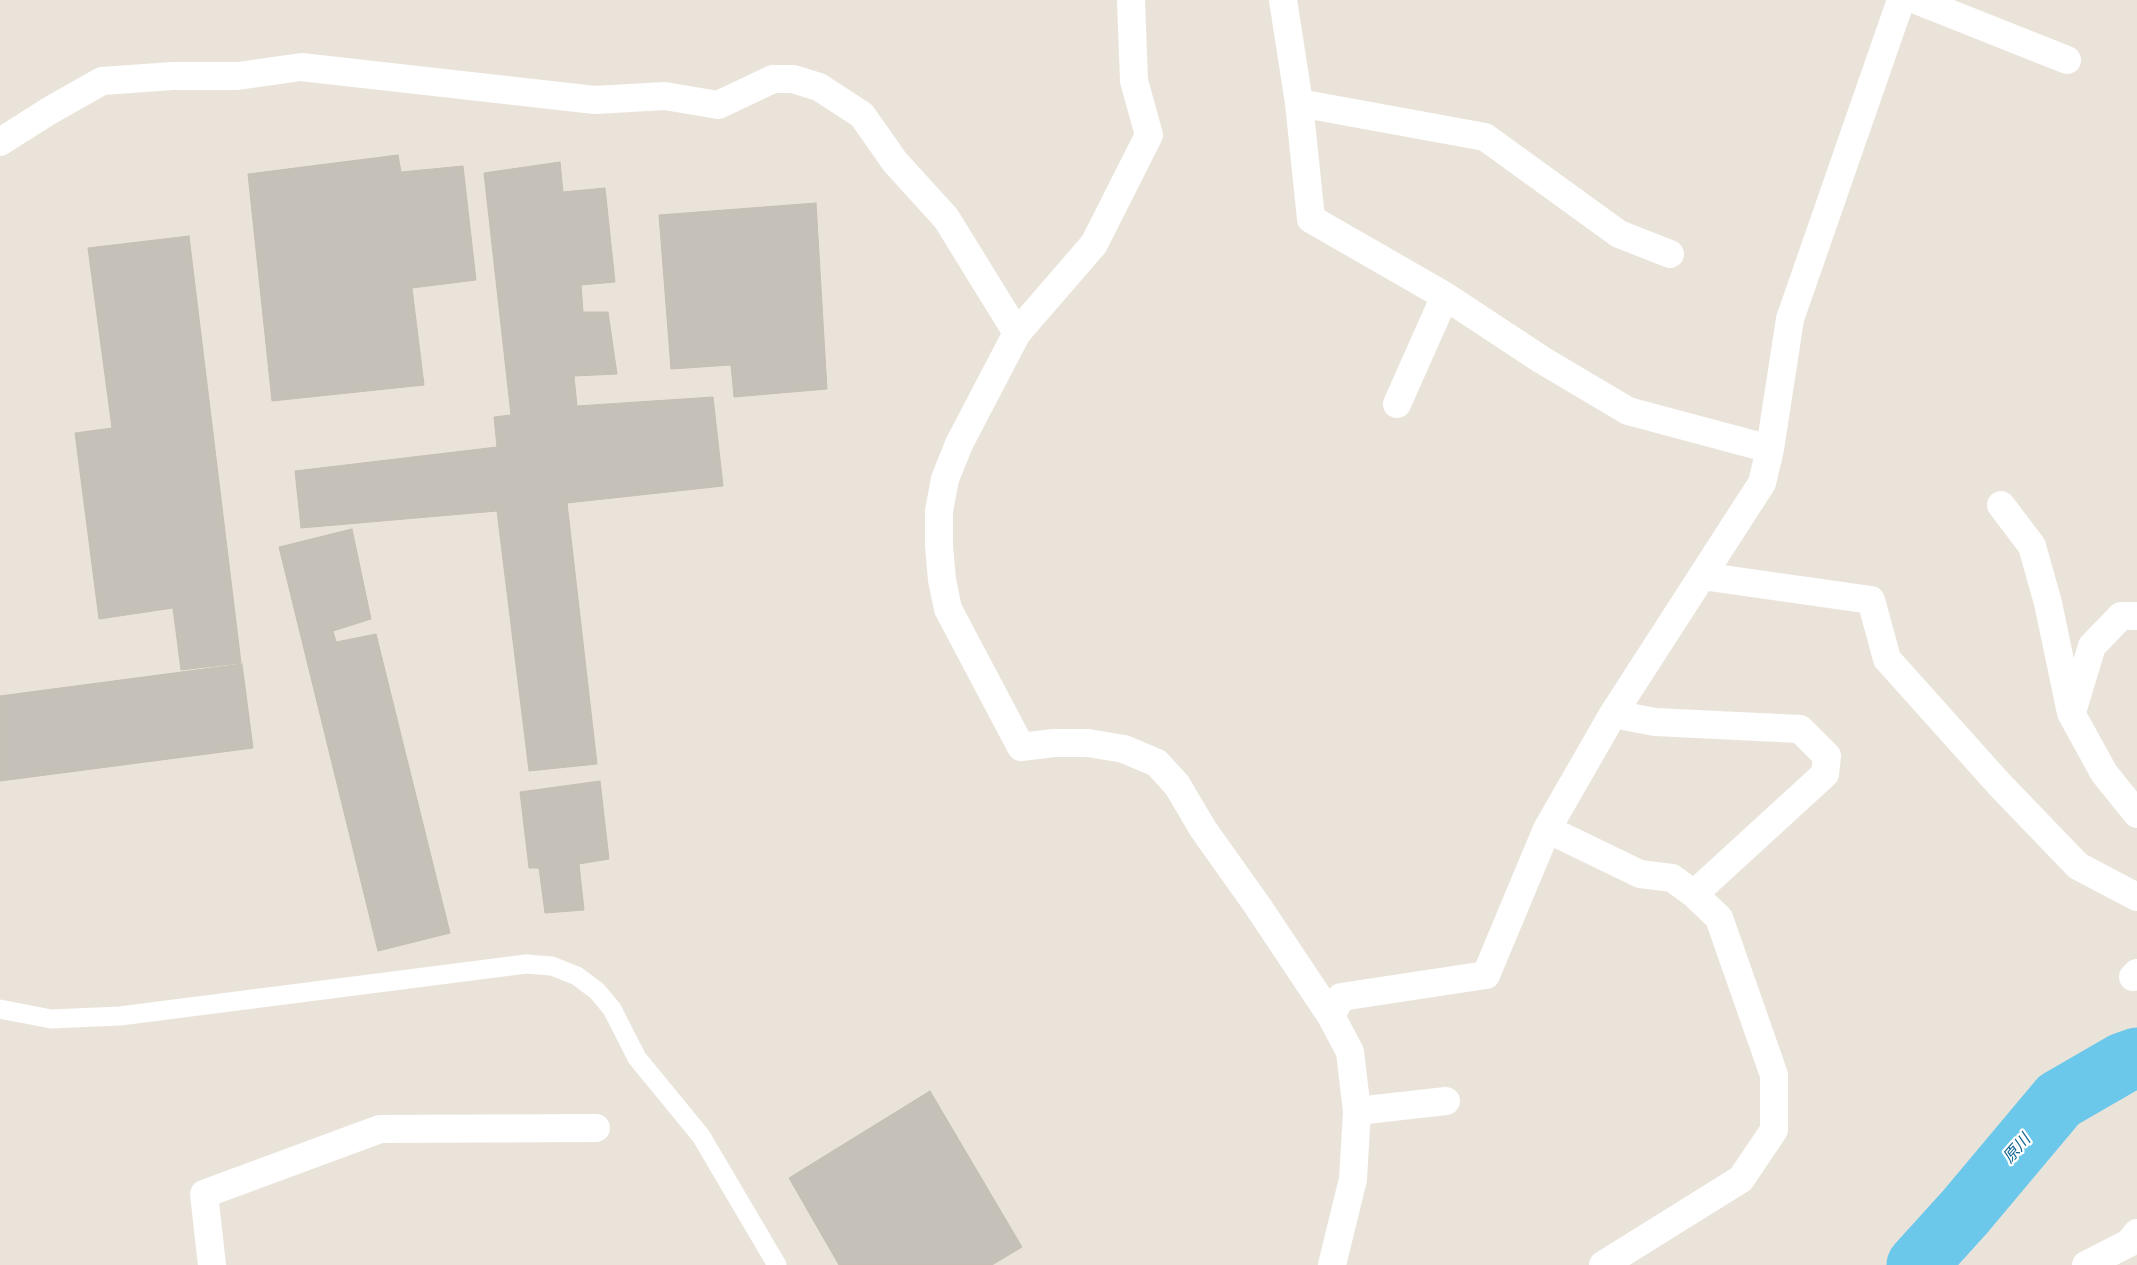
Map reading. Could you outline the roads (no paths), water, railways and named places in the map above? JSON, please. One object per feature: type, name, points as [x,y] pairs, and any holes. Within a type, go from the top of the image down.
[{"type":"street","points":[[1131,0],[1134,81],[1149,135],[1094,244],[1017,333],[959,444],[945,479],[939,511],[939,546],[942,580],[948,609],[1021,747],[1054,743],[1088,743],[1124,749],[1157,763],[1177,785],[1203,828],[1331,1016],[1350,1052],[1357,1111],[1352,1179],[1332,1265]]},
{"type":"street","points":[[1282,0],[1299,103],[1311,219],[1445,296],[1542,360],[1628,411],[1770,449]]},
{"type":"street","points":[[1331,1016],[1341,997],[1486,975],[1547,829],[1613,714],[1762,484],[1770,449],[1790,319],[1901,0]]},
{"type":"street","points":[[1916,0],[2067,60]]},
{"type":"street","points":[[0,142],[102,81],[173,76],[238,76],[301,67],[595,100],[665,96],[718,105],[773,79],[793,79],[819,87],[862,115],[895,162],[946,218],[1017,333]]},
{"type":"street","points":[[1299,103],[1485,137],[1619,234],[1670,254]]},
{"type":"street","points":[[1397,404],[1445,296]]},
{"type":"street","points":[[2001,505],[2032,546],[2048,603],[2071,713],[2104,773],[2137,814]]},
{"type":"street","points":[[1702,576],[1871,600],[1887,659],[2000,784],[2078,866],[2137,897]]},
{"type":"street","points":[[2071,713],[2092,646],[2121,616],[2137,616]]},
{"type":"street","points":[[1613,714],[1655,722],[1800,729],[1826,756],[1825,774],[1694,894]]},
{"type":"street","points":[[1547,829],[1640,874],[1672,878],[1694,894],[1719,918],[1774,1075],[1774,1130],[1740,1179],[1603,1265]]},
{"type":"street","points":[[1357,1111],[1446,1101]]},
{"type":"street","points":[[212,1265],[204,1194],[380,1129],[596,1128]]},
{"type":"street","points":[[2086,1265],[2129,1243],[2137,1233]]},
{"type":"lane","points":[[0,1009],[51,1019],[120,1016],[526,964],[552,966],[577,976],[597,991],[612,1009],[637,1058],[701,1136],[777,1265]]},
{"type":"waterway","name":"原川","points":[[1917,1265],[1965,1212],[2059,1100],[2123,1063],[2137,1058]]}]
